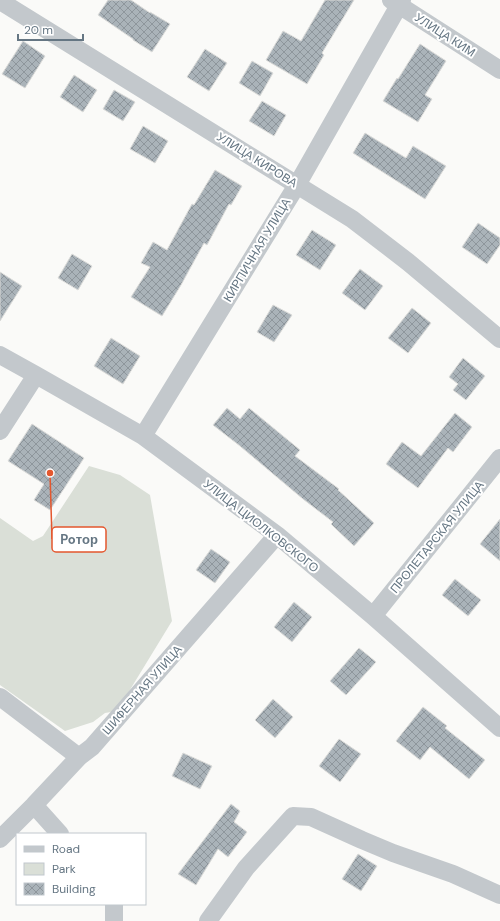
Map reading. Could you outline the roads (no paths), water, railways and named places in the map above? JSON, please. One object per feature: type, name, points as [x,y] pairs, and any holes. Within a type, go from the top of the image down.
[{"type":"street","name":"УЛИЦА КИРОВА","points":[[0,1],[352,218],[408,262],[500,340]]},
{"type":"street","name":"КИРПИЧНАЯ УЛИЦА","points":[[143,436],[297,185],[397,2]]},
{"type":"street","name":"УЛИЦА КИМ","points":[[397,2],[500,70]]},
{"type":"street","name":"УЛИЦА ЦИОЛКОВСКОГО","points":[[0,356],[143,436],[277,535],[373,616],[500,728]]},
{"type":"street","points":[[0,431],[36,375]]},
{"type":"street","name":"ПРОЛЕТАРСКАЯ УЛИЦА","points":[[373,616],[500,458]]},
{"type":"street","name":"ШИФЕРНАЯ УЛИЦА","points":[[0,839],[79,757],[92,747],[277,535]]},
{"type":"street","points":[[0,697],[79,757]]},
{"type":"street","points":[[34,805],[59,833]]},
{"type":"street","points":[[208,921],[246,868],[293,816],[310,817],[368,842],[453,874],[500,894]]},
{"type":"street","points":[[114,905],[114,921]]},
{"type":"place","name":"Poтор","points":[[50,473]]}]
